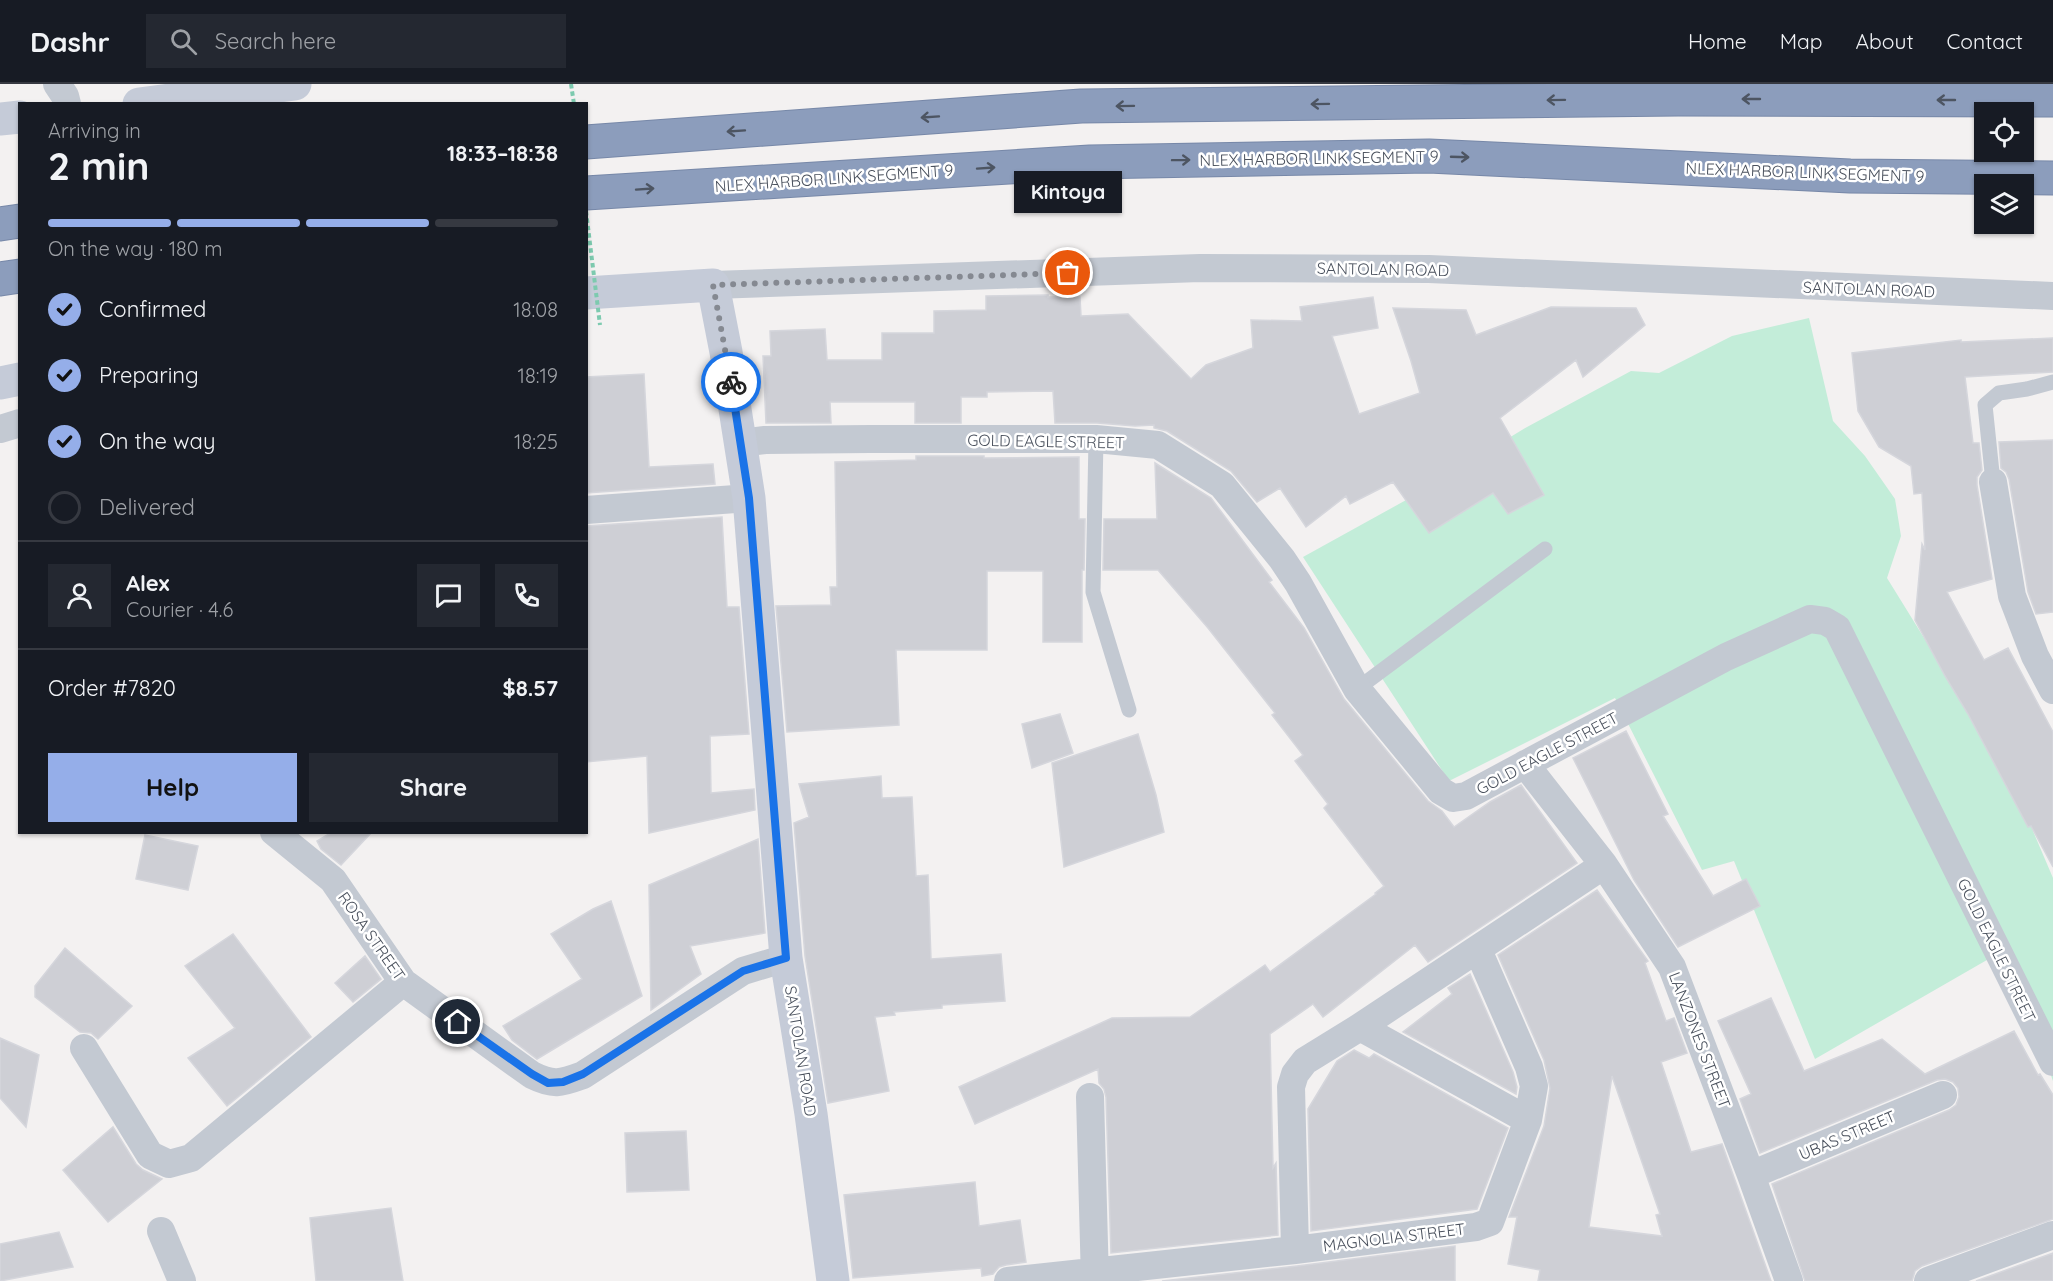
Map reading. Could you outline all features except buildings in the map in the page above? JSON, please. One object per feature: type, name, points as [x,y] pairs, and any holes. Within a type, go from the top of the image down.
[{"type":"highway","points":[[588,142],[1081,106],[1678,99],[2044,99]]},
{"type":"highway","name":"NLEX HARBOR LINK SEGMENT 9","points":[[588,193],[1090,162],[1429,156],[1850,176],[2053,178]]},
{"type":"highway","points":[[1850,176],[1974,187]]},
{"type":"highway","points":[[2034,193],[2053,194]]},
{"type":"highway","points":[[0,224],[18,221]]},
{"type":"highway","points":[[0,279],[18,276]]},
{"type":"street","points":[[57,84],[66,102]]},
{"type":"street","points":[[147,102],[190,91],[295,84]]},
{"type":"street","points":[[0,119],[18,117]]},
{"type":"street","name":"SANTOLAN ROAD","points":[[588,293],[713,285],[1200,268],[1429,269],[2053,296]]},
{"type":"street","name":"SANTOLAN ROAD","points":[[713,285],[749,498],[786,958],[811,1114],[833,1281]]},
{"type":"street","points":[[0,383],[18,379]]},
{"type":"street","points":[[0,429],[18,424]]},
{"type":"street","name":"GOLD EAGLE STREET","points":[[741,443],[870,439],[1096,439],[1158,445],[1222,485],[1288,567],[1357,689],[1441,791],[1453,798],[1466,796],[1726,657],[1810,619],[1825,621],[1837,628],[2053,1062]]},
{"type":"street","points":[[1993,482],[2012,596],[2035,656],[2053,690]]},
{"type":"street","points":[[588,510],[749,498]]},
{"type":"street","name":"LANZONES STREET","points":[[1525,764],[1604,865],[1672,967],[1789,1281]]},
{"type":"street","name":"ROSA STREET","points":[[276,834],[333,880],[403,982],[548,1083],[563,1082],[583,1074],[743,971],[786,958]]},
{"type":"street","points":[[1295,1250],[1291,1087],[1295,1074],[1305,1061],[1478,950],[1604,865]]},
{"type":"street","name":"MAGNOLIA STREET","points":[[1008,1281],[1095,1276],[1476,1227],[1490,1222],[1528,1120],[1534,1086],[1529,1067],[1478,950]]},
{"type":"street","points":[[84,1048],[150,1155],[169,1164],[191,1158],[403,982]]},
{"type":"street","points":[[1360,1027],[1528,1120]]},
{"type":"street","name":"UBAS STREET","points":[[1751,1175],[1943,1095]]},
{"type":"street","points":[[1090,1097],[1095,1276]]},
{"type":"street","points":[[161,1231],[182,1281]]},
{"type":"street","points":[[1928,1281],[2053,1235]]},
{"type":"lane","points":[[1993,482],[1985,405],[1999,393],[2053,382]]},
{"type":"lane","points":[[1096,439],[1093,592],[1130,710]]},
{"type":"lane","points":[[1357,689],[1545,549]]},
{"type":"path","points":[[571,84],[574,102]]},
{"type":"path","points":[[588,227],[600,325]]},
{"type":"green space","points":[[1809,318],[1833,421],[1865,456],[1895,499],[1901,536],[1887,578],[2010,777],[2053,878],[2053,1081],[2006,949],[1815,1059],[1734,861],[1702,870],[1615,698],[1449,781],[1303,557],[1417,494],[1527,427],[1631,371],[1659,373],[1732,336]]},
{"type":"way so far","points":[[731,382],[713,285],[1068,273]]},
{"type":"place","name":"Kintoya","points":[[1068,273]]},
{"type":"route","points":[[458,1022],[532,1074],[548,1083],[563,1082],[583,1074],[743,971],[786,958],[749,498],[731,382]]}]
